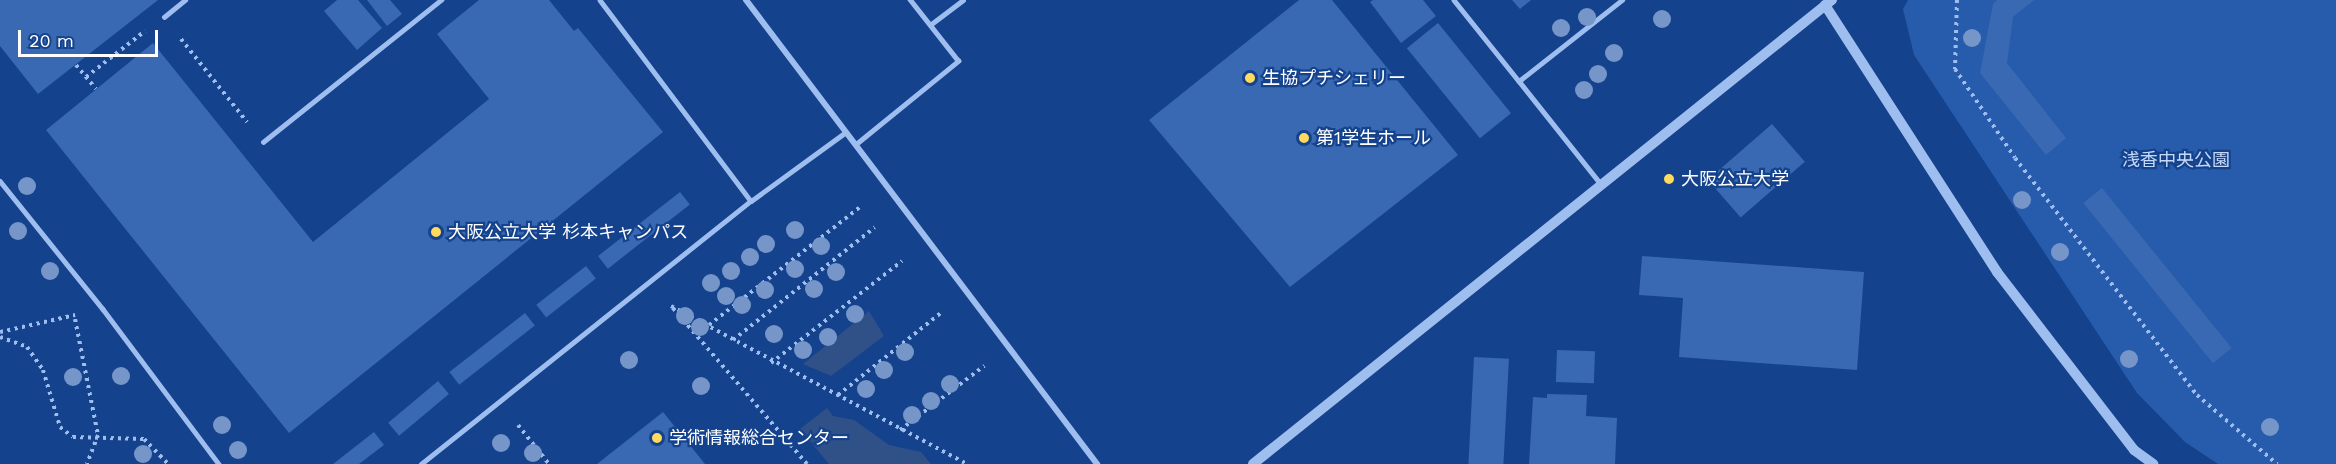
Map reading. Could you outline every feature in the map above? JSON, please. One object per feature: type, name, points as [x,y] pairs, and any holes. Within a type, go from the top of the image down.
[{"type":"street","points":[[746,0],[1097,464]]},
{"type":"street","points":[[1253,464],[1828,3],[1996,272],[2134,450],[2153,464]]},
{"type":"lane","points":[[164,16],[185,0]]},
{"type":"lane","points":[[263,142],[441,0]]},
{"type":"lane","points":[[600,0],[751,201]]},
{"type":"lane","points":[[856,144],[958,61],[910,0]]},
{"type":"lane","points":[[930,26],[963,0]]},
{"type":"lane","points":[[1454,0],[1602,184]]},
{"type":"lane","points":[[1519,81],[1622,0]]},
{"type":"lane","points":[[421,464],[751,201],[846,132]]},
{"type":"lane","points":[[0,182],[103,309],[219,464]]},
{"type":"path","points":[[1958,0],[1955,69],[2015,158],[2197,395],[2277,464]]},
{"type":"path","points":[[86,77],[164,16],[263,142]]},
{"type":"path","points":[[76,65],[96,90]]},
{"type":"path","points":[[709,325],[860,207]]},
{"type":"path","points":[[734,340],[875,227]]},
{"type":"path","points":[[771,363],[902,261]]},
{"type":"path","points":[[807,464],[671,306],[709,325],[771,363],[838,395],[967,464]]},
{"type":"path","points":[[0,332],[103,309]]},
{"type":"path","points":[[838,395],[942,312]]},
{"type":"path","points":[[74,316],[98,435],[87,464]]},
{"type":"path","points":[[0,337],[27,347],[43,370],[60,427],[73,437],[98,435],[144,439],[168,464]]},
{"type":"path","points":[[900,430],[984,366]]},
{"type":"path","points":[[518,425],[549,464]]},
{"type":"green space","name":"浅香中央公園","points":[[1908,0],[2336,0],[2336,464],[2218,464],[2185,442],[2137,393],[1914,55],[1903,9]]},
{"type":"shaded area","points":[[869,311],[884,336],[831,376],[803,364]]},
{"type":"shaded area","points":[[827,408],[833,416],[854,420],[889,445],[921,452],[931,464],[829,464],[800,429]]},
{"type":"building","points":[[0,0],[158,0],[38,94],[0,46]]},
{"type":"building","points":[[337,0],[358,0],[382,28],[357,50],[324,11]]},
{"type":"building","points":[[367,0],[390,0],[402,14],[387,26]]},
{"type":"building","points":[[479,0],[549,0],[574,31],[578,28],[663,132],[289,433],[46,130],[153,43],[313,242],[489,99],[437,34]]},
{"type":"building","name":"第1学生ホール","points":[[1299,0],[1332,0],[1458,155],[1290,287],[1149,120]]},
{"type":"building","points":[[1373,0],[1423,0],[1436,16],[1401,43],[1370,2]]},
{"type":"building","points":[[1512,0],[1531,0],[1520,9]]},
{"type":"building","points":[[1997,0],[2034,0],[2013,17],[2007,63],[2066,138],[2046,155],[1980,73],[1993,4]]},
{"type":"building","points":[[1438,23],[1511,113],[1480,138],[1407,48]]},
{"type":"building","points":[[1772,124],[1805,162],[1741,218],[1708,180]]},
{"type":"building","points":[[2102,188],[2232,348],[2213,363],[2083,203]]},
{"type":"building","points":[[680,192],[690,205],[608,269],[598,256]]},
{"type":"building","points":[[1642,256],[1864,272],[1857,370],[1679,357],[1683,298],[1639,295]]},
{"type":"building","points":[[586,266],[596,279],[546,317],[536,305]]},
{"type":"building","points":[[525,313],[535,326],[459,385],[449,372]]},
{"type":"building","points":[[1557,350],[1595,351],[1594,383],[1556,382]]},
{"type":"building","points":[[1474,357],[1509,359],[1503,464],[1468,464]]},
{"type":"building","points":[[438,381],[449,394],[399,436],[388,423]]},
{"type":"building","points":[[1547,394],[1587,395],[1586,416],[1617,418],[1615,464],[1529,464],[1533,397],[1547,398]]},
{"type":"building","name":"学術情報総合センター","points":[[663,412],[705,464],[597,464]]},
{"type":"building","points":[[374,432],[384,445],[359,464],[333,464]]},
{"type":"place","name":"生協プチシェリー","points":[[1250,78]]},
{"type":"place","name":"第1学生ホール","points":[[1304,138]]},
{"type":"place","name":"大阪公立大学","points":[[1669,179]]},
{"type":"place","name":"大阪公立大学 杉本キャンパス","points":[[436,232]]},
{"type":"place","name":"学術情報総合センター","points":[[657,438]]}]
